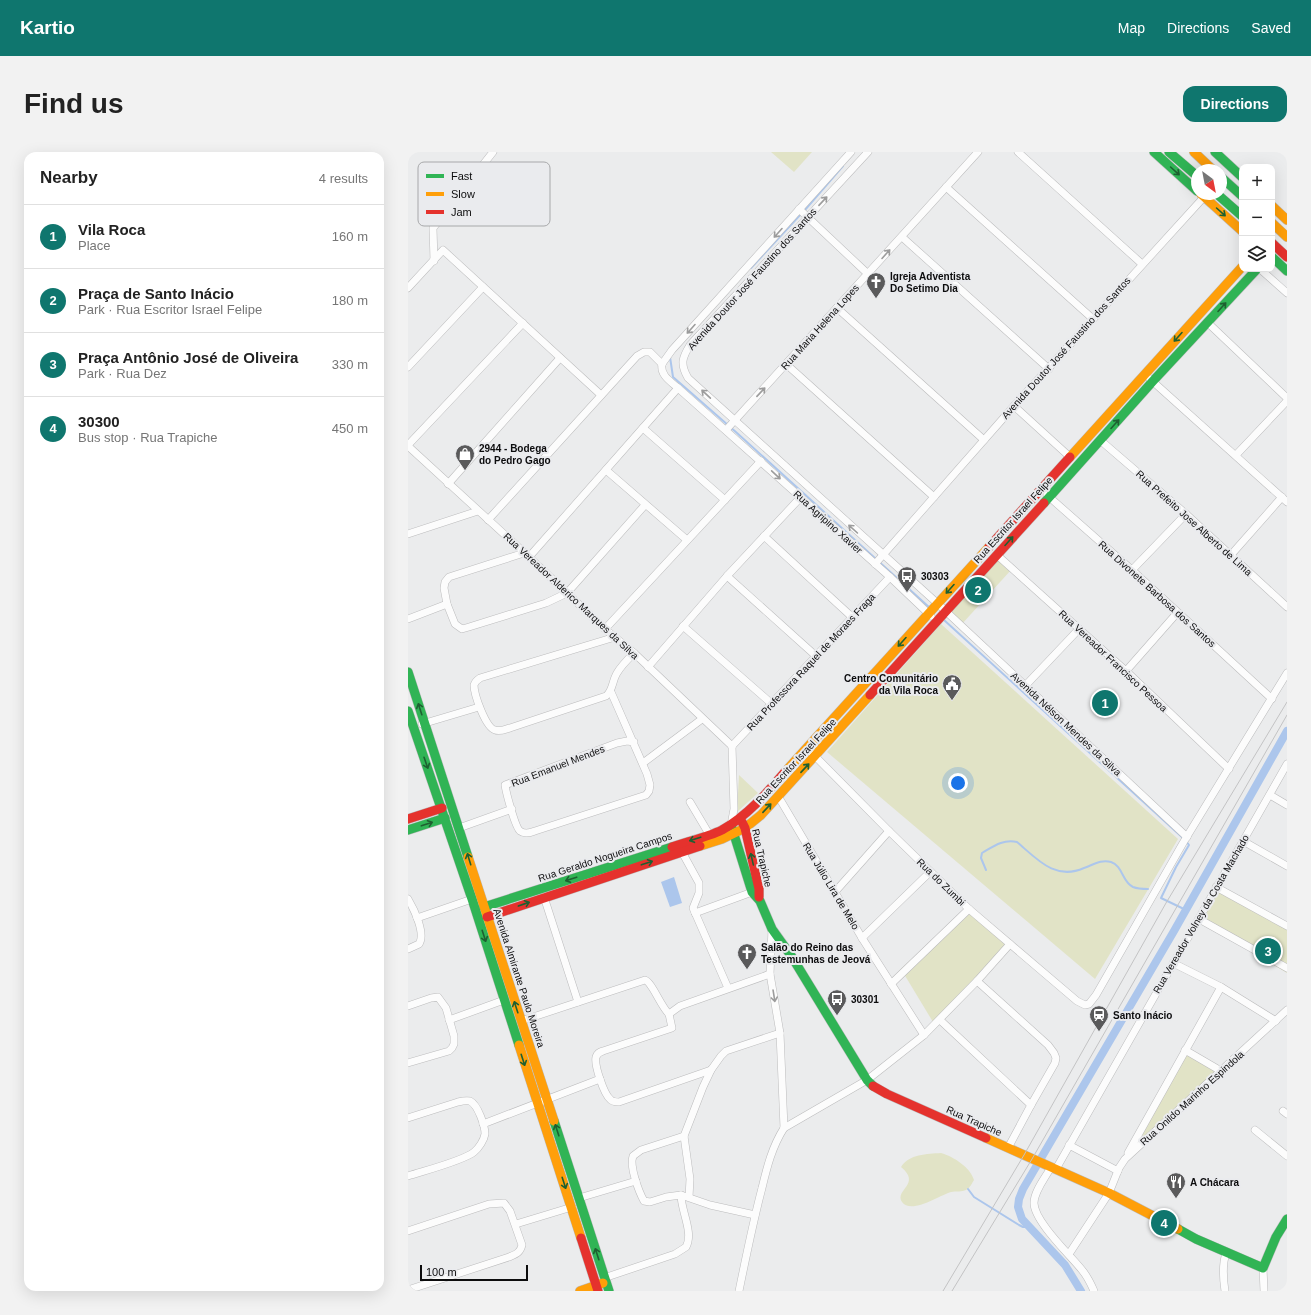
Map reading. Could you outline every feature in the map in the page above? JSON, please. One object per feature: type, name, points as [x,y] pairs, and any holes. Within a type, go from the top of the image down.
[{"type":"main road","points":[[1154,152],[1191,186]]},
{"type":"main road","points":[[1169,152],[1191,171]]},
{"type":"main road","points":[[1194,152],[1207,164]]},
{"type":"main road","points":[[1219,153],[1239,174]]},
{"type":"main road","points":[[1227,182],[1239,193]]},
{"type":"main road","points":[[1207,200],[1239,228]]},
{"type":"main road","points":[[1224,200],[1239,213]]},
{"type":"main road","points":[[1275,209],[1287,220]]},
{"type":"main road","points":[[1275,226],[1287,237]]},
{"type":"main road","points":[[1275,246],[1287,257]]},
{"type":"main road","points":[[1275,262],[1287,271]]},
{"type":"main road","name":"Rua Escritor Israel Felipe","points":[[732,830],[759,802],[937,603],[1239,270]]},
{"type":"main road","name":"Rua Escritor Israel Felipe","points":[[732,830],[745,828],[760,815],[816,756],[1153,381],[1254,272]]},
{"type":"main road","name":"Avenida Almirante Paulo Moreira","points":[[408,672],[606,1284]]},
{"type":"main road","name":"Avenida Almirante Paulo Moreira","points":[[408,710],[410,727],[442,808],[597,1288]]},
{"type":"main road","points":[[408,819],[442,808]]},
{"type":"main road","points":[[408,830],[445,818]]},
{"type":"main road","name":"Rua Trapiche","points":[[740,820],[745,828],[756,890]]},
{"type":"main road","name":"Rua Trapiche","points":[[732,830],[772,929],[792,957],[867,1080],[872,1085],[887,1094],[1109,1193],[1196,1239],[1262,1268]]},
{"type":"main road","name":"Rua Geraldo Nogueira Campos","points":[[487,917],[709,834],[732,830]]},
{"type":"main road","name":"Rua Geraldo Nogueira Campos","points":[[484,907],[682,852],[732,830]]},
{"type":"main road","points":[[1262,1268],[1283,1233],[1287,1219]]},
{"type":"main road","points":[[580,1291],[597,1288],[606,1284]]},
{"type":"street","points":[[485,162],[493,152]]},
{"type":"street","points":[[730,426],[678,388],[663,374],[661,370],[662,364],[672,350],[804,213],[851,152]]},
{"type":"street","name":"Avenida Doutor José Faustino dos Santos","points":[[868,152],[804,213],[690,345],[684,355],[683,370],[688,378],[730,426],[879,559],[1142,264],[1195,200]]},
{"type":"street","name":"Rua Maria Helena Lopes","points":[[730,426],[978,152]]},
{"type":"street","points":[[1018,152],[1142,264]]},
{"type":"street","points":[[946,187],[1093,319]]},
{"type":"street","points":[[804,213],[868,274]]},
{"type":"street","points":[[434,261],[433,228],[435,226]]},
{"type":"street","points":[[902,237],[1049,369]]},
{"type":"street","points":[[408,288],[443,250],[601,395]]},
{"type":"street","points":[[1263,272],[1287,293]]},
{"type":"street","points":[[408,367],[483,287]]},
{"type":"street","points":[[837,308],[984,440]]},
{"type":"street","points":[[408,446],[522,323]]},
{"type":"street","points":[[1208,323],[1287,398]]},
{"type":"street","points":[[488,520],[637,356],[644,352],[650,352],[662,364]]},
{"type":"street","points":[[448,484],[560,358]]},
{"type":"street","points":[[786,364],[934,497]]},
{"type":"street","points":[[1145,374],[1285,500],[1230,556]]},
{"type":"street","points":[[645,505],[567,593],[546,603],[462,628],[455,624],[447,604],[444,588],[445,582],[449,578],[527,555],[606,470],[678,388]]},
{"type":"street","points":[[1236,456],[1287,401]]},
{"type":"street","points":[[1014,406],[1070,457]]},
{"type":"street","name":"Rua Agripino Xavier","points":[[730,426],[761,461],[800,498],[879,559],[890,577],[936,621]]},
{"type":"street","points":[[643,428],[725,500]]},
{"type":"street","name":"Rua Prefeito Jose Alberto de Lima","points":[[1100,440],[1186,514],[1287,607]]},
{"type":"street","name":"Rua Vereador Alderico Marques da Silva","points":[[408,446],[605,629],[634,653],[732,746]]},
{"type":"street","points":[[605,629],[761,461]]},
{"type":"street","points":[[606,470],[687,540]]},
{"type":"street","name":"Rua Divonete Barbosa dos Santos","points":[[1041,490],[1132,570],[1272,699]]},
{"type":"street","points":[[648,667],[683,626],[800,498]]},
{"type":"street","points":[[408,534],[478,511]]},
{"type":"street","points":[[1132,570],[1186,514]]},
{"type":"street","points":[[764,536],[852,617]]},
{"type":"street","name":"Rua Vereador Francisco Pessoa","points":[[997,555],[1126,671],[1229,769]]},
{"type":"street","name":"Avenida Nélson Mendes da Silva","points":[[879,559],[937,603],[1026,686],[1186,840]]},
{"type":"street","points":[[728,576],[816,656]]},
{"type":"street","name":"Rua Professora Raquel de Moraes Fraga","points":[[732,746],[890,577]]},
{"type":"street","points":[[408,619],[447,604]]},
{"type":"street","points":[[1126,671],[1177,613]]},
{"type":"street","points":[[683,626],[772,704]]},
{"type":"street","points":[[1026,686],[1079,629]]},
{"type":"street","points":[[611,692],[606,696],[500,731],[494,730],[488,726],[480,707],[474,686],[475,682],[480,678],[615,637]]},
{"type":"street","points":[[634,653],[618,672],[613,681],[611,692],[634,742]]},
{"type":"street","points":[[1186,840],[1287,673]]},
{"type":"street","points":[[410,727],[480,707]]},
{"type":"street","points":[[643,762],[702,719]]},
{"type":"street","name":"Rua Emanuel Mendes","points":[[627,741],[634,742],[643,762],[650,785],[649,791],[646,795],[529,833],[524,833],[519,830],[516,825],[505,785],[617,743],[627,741]]},
{"type":"street","points":[[732,746],[734,809],[732,830]]},
{"type":"street","name":"Rua do Zumbi","points":[[807,748],[930,872],[969,909],[1080,1004],[1089,1004],[1096,995],[1186,840]]},
{"type":"street","name":"Rua Vereador Volney da Costa Machado","points":[[1069,1254],[1045,1226],[1038,1215],[1034,1203],[1047,1165],[1069,1145],[1287,764]]},
{"type":"street","points":[[1270,795],[1287,805]]},
{"type":"street","name":"Rua Júlio Lira de Melo","points":[[778,796],[834,893],[924,1035]]},
{"type":"street","points":[[690,802],[709,834]]},
{"type":"street","points":[[459,828],[512,809]]},
{"type":"street","points":[[734,809],[740,820]]},
{"type":"street","points":[[834,893],[889,831]]},
{"type":"street","points":[[1243,841],[1287,866]]},
{"type":"street","points":[[682,852],[699,883],[699,893],[693,908],[728,988]]},
{"type":"street","points":[[862,938],[930,872]]},
{"type":"street","points":[[1216,887],[1287,926]]},
{"type":"street","points":[[695,913],[756,890]]},
{"type":"street","points":[[544,896],[578,1002]]},
{"type":"street","points":[[417,918],[472,899]]},
{"type":"street","points":[[408,900],[417,918],[421,934],[421,942],[415,947],[408,949]]},
{"type":"street","points":[[891,984],[969,909]]},
{"type":"street","points":[[1199,919],[1287,968]]},
{"type":"street","points":[[772,929],[770,974],[780,1033],[784,1098],[784,1128]]},
{"type":"street","points":[[739,1291],[755,1215],[772,1151],[784,1128],[867,1080],[924,1035],[977,981],[1010,944]]},
{"type":"street","points":[[1173,963],[1221,987],[1276,1021]]},
{"type":"street","points":[[669,1014],[686,1002],[770,974]]},
{"type":"street","points":[[521,1021],[645,980],[648,981],[664,1010],[669,1014],[672,1028],[599,1053],[596,1060],[600,1079],[609,1098],[612,1101],[619,1102],[712,1070]]},
{"type":"street","points":[[977,981],[1048,1045],[1056,1058],[1053,1068],[1008,1148]]},
{"type":"street","points":[[1125,1159],[1221,987]]},
{"type":"street","points":[[408,1006],[438,997],[446,1008],[454,1036],[454,1044],[452,1048],[444,1053],[408,1063]]},
{"type":"street","points":[[449,1020],[504,1000]]},
{"type":"street","name":"Rua Onildo Marinho Espindola","points":[[1069,1254],[1109,1193],[1118,1171],[1125,1159],[1287,1010]]},
{"type":"street","points":[[940,1020],[1031,1105]]},
{"type":"street","points":[[606,1284],[682,1251],[686,1247],[688,1241],[688,1225],[682,1207],[690,1179],[684,1136],[700,1094],[712,1070],[726,1051],[780,1033]]},
{"type":"street","points":[[1185,1050],[1221,1071]]},
{"type":"street","points":[[484,1124],[547,1098],[600,1079]]},
{"type":"street","points":[[408,1118],[465,1100],[470,1101],[475,1105],[484,1124],[485,1135],[477,1149],[466,1157],[408,1176]]},
{"type":"street","points":[[1255,1130],[1287,1156]]},
{"type":"street","points":[[684,1136],[636,1153],[632,1159],[636,1181],[642,1198],[647,1202],[666,1197],[685,1196],[710,1205],[755,1215]]},
{"type":"street","points":[[1069,1145],[1118,1171]]},
{"type":"street","points":[[579,1198],[636,1181]]},
{"type":"street","points":[[408,1231],[489,1204],[504,1203],[508,1206],[516,1224],[522,1245],[521,1250],[509,1257],[408,1290]]},
{"type":"street","points":[[516,1224],[572,1207]]},
{"type":"street","points":[[1225,1291],[1224,1262],[1226,1253]]},
{"type":"street","points":[[1069,1254],[1083,1271],[1094,1291]]},
{"type":"street","points":[[1262,1268],[1264,1291]]},
{"type":"green space","points":[[771,152],[812,152],[794,172]]},
{"type":"green space","points":[[995,556],[1011,570],[961,625],[944,610]]},
{"type":"green space","points":[[941,624],[1178,839],[1095,979],[827,752]]},
{"type":"green space","points":[[739,775],[758,793],[737,812]]},
{"type":"green space","points":[[1217,888],[1287,928],[1287,973],[1200,921]]},
{"type":"green space","points":[[967,907],[1007,944],[933,1022],[901,969]]},
{"type":"green space","points":[[1185,1051],[1219,1072],[1137,1144],[1138,1141]]},
{"type":"green space","points":[[941,1153],[956,1160],[969,1171],[974,1180],[971,1185],[964,1191],[951,1192],[926,1203],[912,1206],[906,1205],[902,1202],[901,1194],[909,1178],[907,1173],[901,1167],[913,1157],[924,1154]]},
{"type":"water","points":[[674,877],[682,903],[670,907],[661,882]]},
{"type":"waterway","points":[[804,211],[843,166]]},
{"type":"waterway","points":[[751,268],[801,214]]},
{"type":"waterway","points":[[670,357],[673,377],[930,608]]},
{"type":"waterway","points":[[944,620],[1183,838]]},
{"type":"waterway","points":[[1081,1291],[1065,1265],[1022,1219],[1018,1207],[1019,1199],[1023,1189],[1174,931],[1287,731]]},
{"type":"waterway","points":[[986,870],[981,858],[982,853],[1003,842],[1012,841],[1017,842],[1047,866],[1064,872],[1074,871],[1100,862],[1111,862],[1118,867],[1129,885],[1137,888],[1148,889]]},
{"type":"waterway","points":[[1186,841],[1189,845],[1176,867],[1161,898],[1186,910]]},
{"type":"waterway","points":[[968,1189],[974,1197],[1019,1225],[1023,1227],[1031,1227]]},
{"type":"tram line","points":[[943,1291],[1024,1155],[1166,903],[1287,702]]},
{"type":"tram line","points":[[952,1291],[1032,1159],[1287,715]]},
{"type":"traffic: fast","points":[[1154,152],[1191,186]]},
{"type":"traffic: fast","points":[[1169,152],[1191,171]]},
{"type":"traffic: fast","points":[[1215,152],[1239,174]]},
{"type":"traffic: fast","points":[[1227,182],[1239,193]]},
{"type":"traffic: fast","points":[[1224,200],[1239,213]]},
{"type":"traffic: fast","points":[[1275,260],[1287,271]]},
{"type":"traffic: fast","points":[[1044,503],[1153,381],[1254,272]]},
{"type":"traffic: fast","points":[[408,672],[468,857]]},
{"type":"traffic: fast","points":[[408,711],[472,899],[519,1045]]},
{"type":"traffic: fast","points":[[408,830],[445,818]]},
{"type":"traffic: fast","points":[[732,828],[752,892],[760,901],[772,929],[792,957],[867,1080],[873,1086]]},
{"type":"traffic: fast","points":[[484,907],[672,847]]},
{"type":"traffic: fast","points":[[554,1121],[609,1291]]},
{"type":"traffic: fast","points":[[1178,1229],[1196,1239],[1263,1268],[1276,1237],[1287,1219]]},
{"type":"traffic: slow","points":[[1194,152],[1207,164]]},
{"type":"traffic: slow","points":[[1208,200],[1239,228]]},
{"type":"traffic: slow","points":[[1275,209],[1287,220]]},
{"type":"traffic: slow","points":[[1275,226],[1287,237]]},
{"type":"traffic: slow","points":[[1070,457],[1239,270]]},
{"type":"traffic: slow","points":[[785,772],[989,547]]},
{"type":"traffic: slow","points":[[700,846],[722,839],[745,828],[761,815],[870,695]]},
{"type":"traffic: slow","points":[[468,857],[554,1121]]},
{"type":"traffic: slow","points":[[519,1045],[581,1238]]},
{"type":"traffic: slow","points":[[986,1138],[1109,1193],[1178,1229]]},
{"type":"traffic: slow","points":[[580,1291],[603,1283]]},
{"type":"traffic: jam","points":[[1275,246],[1287,257]]},
{"type":"traffic: jam","points":[[989,547],[1070,457]]},
{"type":"traffic: jam","points":[[870,695],[1044,503]]},
{"type":"traffic: jam","points":[[672,847],[722,830],[740,818],[756,804],[785,772]]},
{"type":"traffic: jam","points":[[408,819],[442,808]]},
{"type":"traffic: jam","points":[[742,822],[745,828],[759,889],[759,897]]},
{"type":"traffic: jam","points":[[487,917],[700,846]]},
{"type":"traffic: jam","points":[[873,1086],[887,1094],[986,1138]]},
{"type":"traffic: jam","points":[[581,1238],[598,1291]]},
{"type":"place","name":"Igreja Adventista Do Setimo Dia","points":[[876,299]]},
{"type":"place","name":"2944 - Bodega do Pedro Gago","points":[[465,471]]},
{"type":"place","name":"Praça de Santo Inácio","points":[[978,590]]},
{"type":"place","name":"30303","points":[[907,593]]},
{"type":"place","name":"Centro Comunitário da Vila Roca","points":[[952,701]]},
{"type":"place","name":"Vila Roca","points":[[1105,703]]},
{"type":"place","name":"Praça Antônio José de Oliveira","points":[[1268,951]]},
{"type":"place","name":"Salão do Reino das Testemunhas de Jeová","points":[[747,970]]},
{"type":"place","name":"30301","points":[[837,1016]]},
{"type":"place","name":"Santo Inácio","points":[[1099,1032]]},
{"type":"place","name":"A Chácara","points":[[1176,1199]]},
{"type":"place","name":"30300","points":[[1164,1223]]}]
